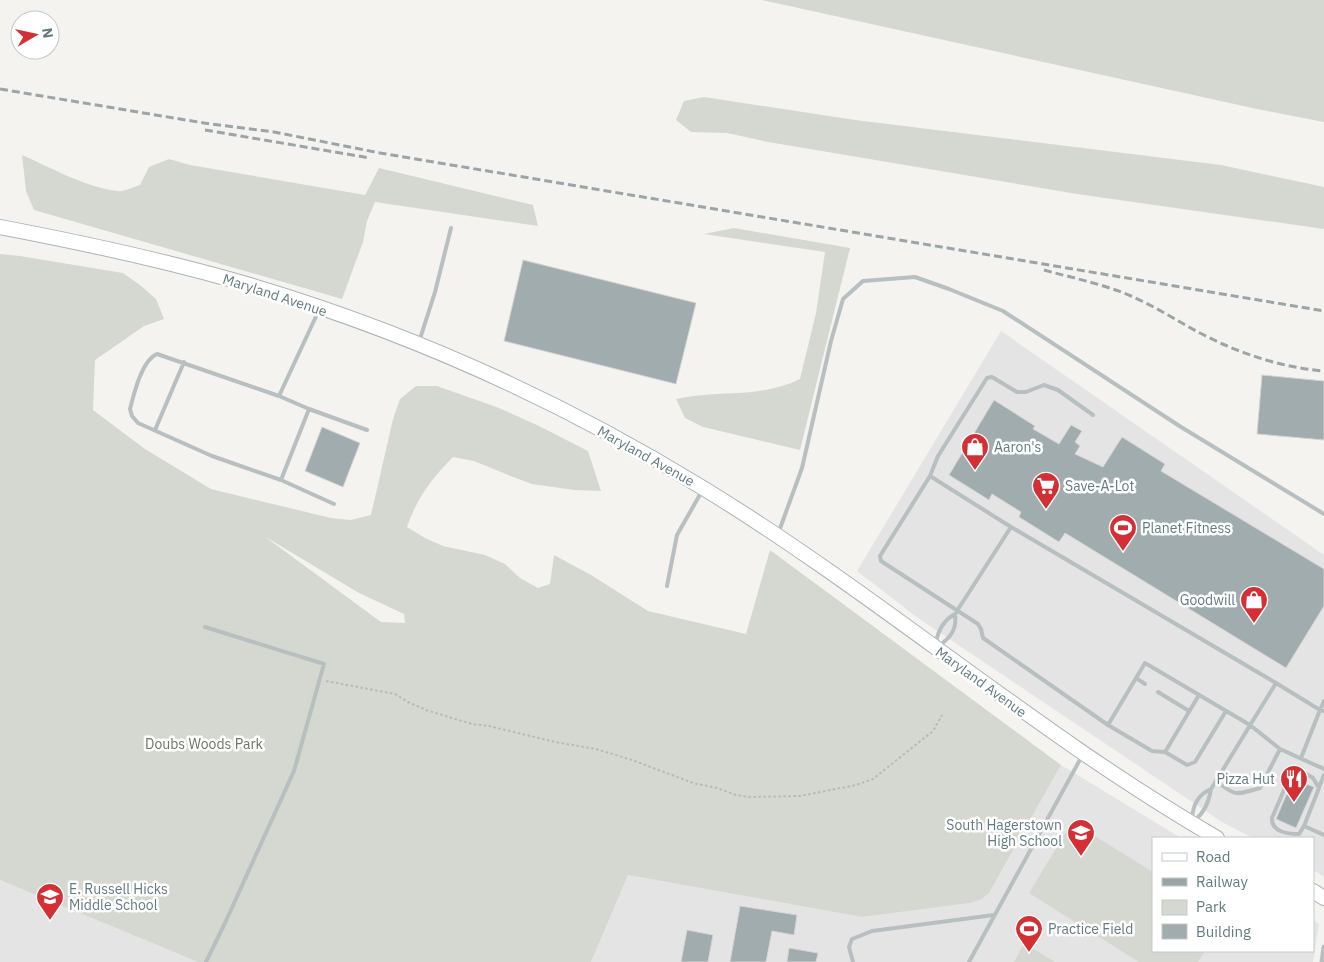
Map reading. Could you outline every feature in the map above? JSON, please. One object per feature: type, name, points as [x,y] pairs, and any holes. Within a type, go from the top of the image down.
[{"type":"main road","name":"Maryland Avenue","points":[[0,227],[149,258],[238,282],[320,308],[418,344],[526,392],[620,440],[703,488],[777,536],[1083,754],[1215,837]]},
{"type":"street","points":[[1322,962],[1324,947]]},
{"type":"lane","points":[[418,344],[435,292],[451,228]]},
{"type":"lane","points":[[777,536],[802,468],[831,342],[843,300],[863,281],[915,278],[949,289],[1004,311],[1181,427],[1324,514]]},
{"type":"lane","points":[[279,396],[320,308]]},
{"type":"lane","points":[[334,504],[281,480],[212,456],[138,423],[130,410],[145,364],[151,356],[157,354],[184,362],[367,430]]},
{"type":"lane","points":[[154,430],[184,362]]},
{"type":"lane","points":[[1093,415],[1058,390],[1044,386],[1026,392],[1017,392],[992,377],[987,378],[938,456],[930,476],[880,556],[881,561],[956,612],[978,624],[983,638],[1108,725],[1152,751],[1165,752],[1187,765],[1194,762],[1226,711]]},
{"type":"lane","points":[[281,480],[309,409]]},
{"type":"lane","points":[[930,476],[1011,527],[1322,711]]},
{"type":"lane","points":[[667,586],[677,535],[703,488]]},
{"type":"lane","points":[[935,648],[938,632],[947,618],[956,612],[1011,527]]},
{"type":"lane","points":[[935,648],[947,640],[956,625],[956,612]]},
{"type":"lane","points":[[205,627],[324,664],[294,771],[226,923],[206,962]]},
{"type":"lane","points":[[1108,725],[1145,663],[1250,726],[1280,749],[1324,769]]},
{"type":"lane","points":[[1136,678],[1146,684]]},
{"type":"lane","points":[[1191,823],[1202,814],[1210,799],[1211,789],[1276,683]]},
{"type":"lane","points":[[1158,692],[1189,711]]},
{"type":"lane","points":[[1165,752],[1199,695]]},
{"type":"lane","points":[[1301,758],[1322,711],[1324,701]]},
{"type":"lane","points":[[1216,782],[1232,793],[1239,794],[1260,788],[1280,749]]},
{"type":"lane","points":[[968,962],[1083,754]]},
{"type":"lane","points":[[1319,788],[1317,782],[1309,775],[1293,769],[1272,818],[1272,823],[1275,827],[1292,834],[1299,834],[1317,796],[1324,775]]},
{"type":"lane","points":[[1191,823],[1192,810],[1203,792],[1211,789]]},
{"type":"lane","points":[[1317,796],[1324,799]]},
{"type":"lane","points":[[1304,826],[1324,835]]},
{"type":"lane","points":[[853,962],[849,947],[852,939],[860,934],[994,915]]},
{"type":"path","points":[[319,679],[394,694],[426,710],[472,724],[596,749],[632,760],[693,783],[750,797],[800,796],[873,780],[933,731],[942,714]]},
{"type":"shaded area","points":[[1001,331],[1324,555],[1324,877],[1314,871],[1314,837],[1251,837],[1222,822],[918,618],[857,571]]},
{"type":"shaded area","name":"South Hagerstown High School","points":[[1061,765],[1179,837],[1152,837],[1152,952],[1314,952],[1314,921],[1319,924],[1313,962],[591,962],[628,875],[862,917],[971,903],[982,899],[989,893]]},
{"type":"shaded area","name":"E. Russell Hicks Middle School","points":[[0,880],[198,962],[0,962]]},
{"type":"green space","points":[[762,0],[1324,0],[1324,122],[1257,109]]},
{"type":"green space","points":[[704,97],[855,120],[1221,165],[1324,187],[1324,229],[1077,194],[768,142],[727,133],[691,132],[676,120],[684,101]]},
{"type":"green space","points":[[22,155],[94,186],[120,191],[140,185],[149,167],[169,159],[190,165],[365,195],[379,168],[533,205],[538,226],[375,202],[367,221],[363,242],[342,299],[34,210],[26,191]]},
{"type":"green space","points":[[734,228],[850,248],[800,450],[703,427],[685,418],[676,399],[708,394],[769,389],[800,379],[816,313],[825,252],[704,234]]},
{"type":"green space","name":"Doubs Woods Park","points":[[0,254],[123,273],[156,299],[164,319],[144,326],[95,360],[93,410],[145,449],[211,489],[331,518],[351,520],[371,515],[393,419],[400,399],[416,386],[437,386],[499,408],[588,451],[601,491],[574,490],[532,484],[474,461],[453,457],[426,489],[415,507],[407,527],[425,538],[443,546],[485,555],[505,564],[520,578],[538,588],[550,584],[554,555],[591,575],[648,611],[746,634],[770,550],[1061,765],[989,893],[982,899],[971,903],[862,917],[628,875],[591,962],[198,962],[0,880]],"holes":[[[264,536],[359,593],[404,614],[405,623],[381,622]]]},
{"type":"green space","points":[[1072,822],[1152,871],[1152,952],[1204,952],[1198,962],[1139,962],[1029,893]]},
{"type":"green space","name":"Practice Field","points":[[1024,943],[1055,962],[1014,962]]},
{"type":"building","points":[[523,260],[696,303],[676,384],[504,341]]},
{"type":"building","points":[[1262,375],[1324,381],[1324,440],[1257,434]]},
{"type":"building","points":[[994,400],[1035,426],[1033,429],[1059,444],[1071,425],[1082,431],[1075,442],[1080,446],[1075,454],[1103,467],[1122,437],[1165,464],[1161,471],[1324,569],[1324,606],[1286,668],[1065,533],[1059,542],[1019,517],[1021,512],[992,494],[989,500],[949,475]]},
{"type":"building","points":[[322,427],[360,443],[343,487],[305,471]]},
{"type":"building","name":"Pizza Hut","points":[[1296,772],[1307,779],[1306,784],[1314,787],[1296,828],[1276,819]]},
{"type":"building","points":[[740,906],[797,915],[794,935],[772,931],[766,962],[730,962]]},
{"type":"building","points":[[687,930],[713,935],[708,962],[681,962]]},
{"type":"building","points":[[789,948],[818,953],[816,962],[787,962]]},
{"type":"railway","points":[[0,89],[204,123],[274,132],[380,153],[1324,311]]},
{"type":"railway","points":[[205,130],[370,158]]},
{"type":"railway","points":[[1044,270],[1131,296],[1198,332],[1244,353],[1291,366],[1324,371]]},
{"type":"place","name":"Aaron's","points":[[975,471]]},
{"type":"place","name":"Save-A-Lot","points":[[1046,510]]},
{"type":"place","name":"Planet Fitness","points":[[1123,552]]},
{"type":"place","name":"Goodwill","points":[[1254,624]]},
{"type":"place","name":"Pizza Hut","points":[[1294,803]]},
{"type":"place","name":"South Hagerstown High School","points":[[1081,857]]},
{"type":"place","name":"E. Russell Hicks Middle School","points":[[50,921]]},
{"type":"place","name":"Practice Field","points":[[1029,953]]}]
